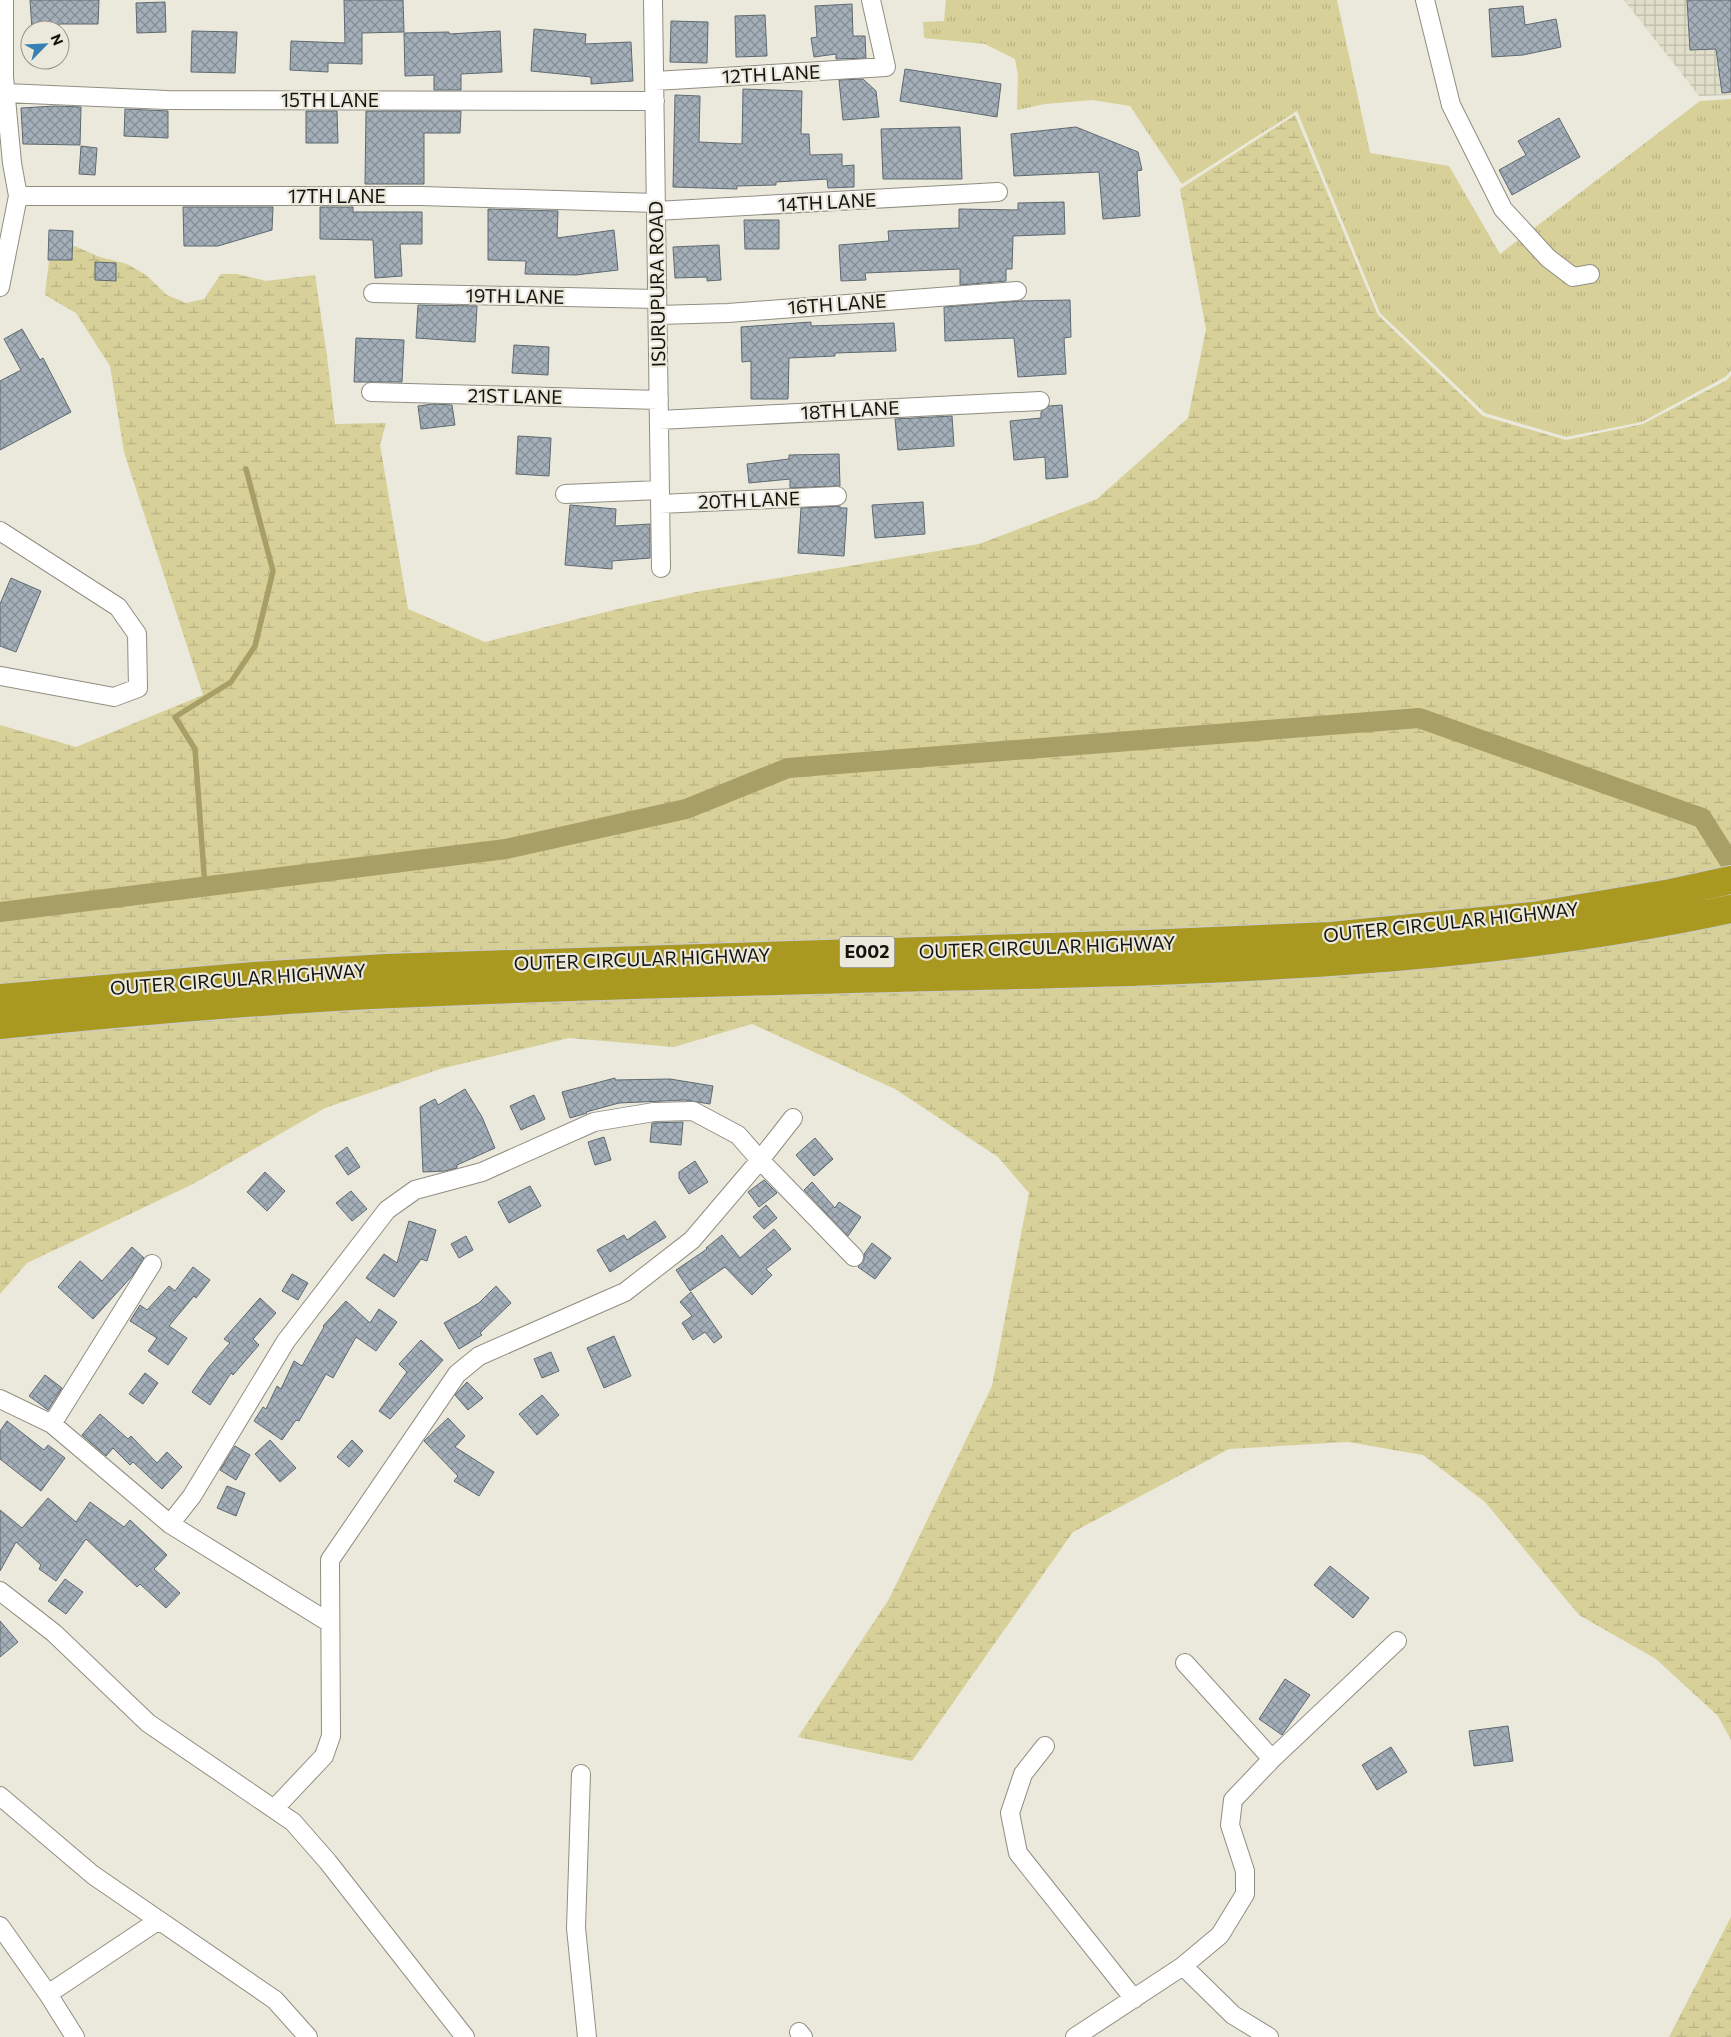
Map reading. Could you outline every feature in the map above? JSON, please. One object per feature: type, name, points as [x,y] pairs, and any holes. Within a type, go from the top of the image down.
[{"type":"highway","name":"OUTER CIRCULAR HIGHWAY","points":[[0,998],[254,976],[386,968],[1331,936],[1533,916],[1671,893],[1731,880]]},
{"type":"highway","name":"OUTER CIRCULAR HIGHWAY","points":[[0,1025],[118,1013],[388,994],[1144,971],[1328,963],[1615,932],[1731,909]]},
{"type":"street","points":[[0,287],[18,196],[6,163],[2,38],[4,0]]},
{"type":"street","name":"ISURUPURA ROAD","points":[[653,0],[661,568]]},
{"type":"street","name":"12TH LANE","points":[[655,81],[886,67],[871,0]]},
{"type":"street","points":[[1425,0],[1451,105],[1503,209],[1548,258],[1573,276],[1590,274]]},
{"type":"street","name":"15TH LANE","points":[[5,92],[167,100],[655,101]]},
{"type":"street","name":"14TH LANE","points":[[656,207],[998,192]]},
{"type":"street","name":"17TH LANE","points":[[18,196],[421,196],[656,207]]},
{"type":"street","name":"16TH LANE","points":[[658,307],[728,313],[1017,291]]},
{"type":"street","name":"19TH LANE","points":[[373,293],[658,307]]},
{"type":"street","name":"21ST LANE","points":[[371,392],[659,400]]},
{"type":"street","name":"18TH LANE","points":[[659,420],[1040,401]]},
{"type":"street","name":"20TH LANE","points":[[566,494],[660,497],[837,496]]},
{"type":"street","points":[[0,531],[118,607],[137,634],[138,688],[114,697],[1,676]]},
{"type":"street","points":[[170,1524],[192,1496],[286,1341],[387,1210],[415,1190],[482,1172],[594,1122],[654,1112],[693,1111],[738,1135],[854,1257]]},
{"type":"street","points":[[274,1809],[324,1756],[331,1736],[330,1560],[457,1374],[479,1356],[625,1292],[692,1240],[793,1118]]},
{"type":"street","points":[[52,1424],[152,1264]]},
{"type":"street","points":[[0,1399],[52,1424],[170,1524],[330,1623]]},
{"type":"street","points":[[0,1591],[54,1634],[148,1723],[293,1822],[328,1862],[465,2037]]},
{"type":"street","points":[[1075,2037],[1184,1966],[1220,1935],[1245,1894],[1245,1871],[1230,1825],[1233,1800],[1272,1759],[1397,1641]]},
{"type":"street","points":[[1185,1663],[1272,1759]]},
{"type":"street","points":[[1045,1746],[1023,1774],[1010,1813],[1018,1852],[1134,1999]]},
{"type":"street","points":[[582,1774],[576,1928],[587,2037]]},
{"type":"street","points":[[0,1796],[93,1875],[275,2000],[308,2037]]},
{"type":"street","points":[[48,1994],[159,1920]]},
{"type":"street","points":[[0,1926],[48,1994],[75,2037]]},
{"type":"street","points":[[1184,1966],[1233,2015],[1269,2037]]},
{"type":"shaded area","points":[[1624,0],[1731,0],[1731,95],[1699,96]]},
{"type":"green space","points":[[946,0],[1337,0],[1370,153],[1449,166],[1500,254],[1700,101],[1731,99],[1731,371],[1725,377],[1642,422],[1566,437],[1485,413],[1380,313],[1297,111],[1182,184],[1130,106],[1092,100],[1045,104],[1017,110],[1018,75],[1015,59],[985,44],[924,38],[923,22],[944,21]]},
{"type":"green space","points":[[1295,115],[1378,315],[1483,416],[1566,440],[1643,424],[1727,380],[1731,375],[1731,1740],[1718,1716],[1656,1659],[1579,1615],[1485,1502],[1423,1455],[1348,1442],[1229,1449],[1073,1532],[912,1761],[798,1737],[889,1599],[992,1386],[1029,1193],[998,1157],[895,1089],[752,1024],[674,1047],[569,1038],[440,1069],[325,1108],[193,1184],[27,1263],[0,1294],[0,725],[76,747],[203,695],[124,452],[110,366],[76,313],[45,295],[49,261],[72,245],[100,257],[127,264],[146,275],[167,295],[186,303],[204,299],[221,274],[237,274],[266,281],[315,275],[335,424],[386,423],[380,445],[408,609],[485,642],[626,607],[701,591],[979,544],[1097,499],[1188,418],[1206,329],[1180,189]]},
{"type":"green space","points":[[1731,1917],[1731,2037],[1669,2037]]},
{"type":"building","points":[[30,0],[99,0],[98,24],[70,24],[70,20],[31,20]]},
{"type":"building","points":[[344,0],[403,0],[404,32],[362,33],[362,64],[328,63],[328,72],[290,70],[291,41],[345,43]]},
{"type":"building","points":[[1687,0],[1731,0],[1731,92],[1722,93],[1716,49],[1690,50]]},
{"type":"building","points":[[165,2],[166,32],[137,33],[136,3]]},
{"type":"building","points":[[852,4],[853,36],[865,36],[866,58],[836,59],[836,54],[814,57],[811,38],[817,37],[815,6]]},
{"type":"building","points":[[1523,6],[1525,25],[1556,19],[1561,47],[1523,55],[1492,57],[1489,9]]},
{"type":"building","points":[[765,15],[767,56],[736,57],[735,16]]},
{"type":"building","points":[[671,21],[708,22],[707,63],[670,62]]},
{"type":"building","points":[[534,29],[586,34],[585,44],[631,42],[633,81],[591,84],[591,77],[531,71]]},
{"type":"building","points":[[192,31],[237,32],[235,73],[191,72]]},
{"type":"building","points":[[500,31],[502,72],[461,74],[461,90],[434,90],[434,75],[405,76],[404,33],[449,32],[449,34]]},
{"type":"building","points":[[905,69],[1001,84],[997,117],[900,101]]},
{"type":"building","points":[[863,79],[876,91],[879,117],[843,120],[839,80]]},
{"type":"building","points":[[743,89],[802,91],[801,134],[809,134],[810,155],[842,154],[842,166],[854,165],[854,187],[828,188],[827,179],[776,182],[776,185],[737,186],[737,189],[673,187],[675,95],[700,96],[699,142],[742,144]]},
{"type":"building","points":[[81,107],[80,145],[23,144],[21,108]]},
{"type":"building","points":[[125,109],[168,111],[168,138],[124,136]]},
{"type":"building","points":[[306,111],[337,111],[338,143],[306,143]]},
{"type":"building","points":[[366,111],[461,111],[460,133],[424,133],[424,184],[365,184]]},
{"type":"building","points":[[1559,118],[1580,157],[1512,195],[1499,170],[1526,155],[1518,141]]},
{"type":"building","points":[[960,127],[962,179],[883,179],[881,129]]},
{"type":"building","points":[[1076,127],[1138,152],[1142,170],[1137,171],[1140,216],[1103,219],[1099,172],[1014,176],[1011,134]]},
{"type":"building","points":[[81,146],[97,148],[95,175],[79,174]]},
{"type":"building","points":[[1064,202],[1065,234],[1013,236],[1012,269],[1006,269],[1006,281],[960,285],[960,269],[865,273],[866,280],[841,281],[839,245],[889,241],[888,231],[959,228],[959,209],[1018,210],[1018,203]]},
{"type":"building","points":[[183,207],[273,207],[272,230],[218,246],[184,246]]},
{"type":"building","points":[[320,207],[353,207],[353,212],[422,212],[422,244],[400,244],[402,276],[375,278],[373,240],[320,239]]},
{"type":"building","points":[[488,209],[558,211],[557,238],[614,230],[618,270],[576,275],[525,274],[526,261],[488,260]]},
{"type":"building","points":[[744,220],[779,220],[779,249],[745,249]]},
{"type":"building","points":[[49,230],[73,231],[72,260],[48,260]]},
{"type":"building","points":[[719,245],[721,280],[707,281],[707,277],[675,278],[673,247]]},
{"type":"building","points":[[95,262],[116,263],[116,281],[95,280]]},
{"type":"building","points":[[1070,300],[1071,337],[1064,338],[1066,374],[1018,377],[1014,338],[945,341],[944,307],[1020,301]]},
{"type":"building","points":[[418,305],[477,306],[475,342],[416,338]]},
{"type":"building","points":[[811,322],[811,326],[894,323],[896,351],[835,353],[835,356],[789,358],[788,399],[751,399],[751,361],[742,362],[741,327]]},
{"type":"building","points":[[22,329],[40,360],[43,358],[71,412],[0,450],[0,381],[21,370],[4,339]]},
{"type":"building","points":[[356,338],[404,340],[402,382],[354,382]]},
{"type":"building","points":[[514,345],[549,347],[548,375],[512,373]]},
{"type":"building","points":[[433,404],[452,405],[455,425],[421,429],[418,406]]},
{"type":"building","points":[[1062,405],[1068,477],[1046,479],[1045,457],[1014,460],[1010,421],[1041,418],[1041,412],[1049,406]]},
{"type":"building","points":[[952,416],[954,446],[898,450],[895,419]]},
{"type":"building","points":[[518,436],[551,438],[549,476],[516,474]]},
{"type":"building","points":[[839,454],[840,486],[790,488],[790,479],[749,483],[747,464],[789,459],[789,455]]},
{"type":"building","points":[[923,502],[925,534],[875,538],[872,505]]},
{"type":"building","points":[[570,505],[616,509],[615,526],[650,524],[650,558],[612,561],[612,569],[565,565]]},
{"type":"building","points":[[840,506],[840,508],[847,508],[844,556],[798,553],[801,508]]},
{"type":"building","points":[[11,578],[41,591],[16,652],[0,646],[0,604]]},
{"type":"building","points":[[615,1078],[615,1080],[670,1079],[713,1086],[710,1104],[685,1100],[619,1103],[570,1118],[562,1092]]},
{"type":"building","points":[[465,1089],[482,1117],[495,1148],[457,1165],[457,1168],[445,1171],[423,1172],[420,1107],[435,1099],[438,1105]]},
{"type":"building","points":[[534,1095],[545,1119],[521,1130],[510,1106]]},
{"type":"building","points":[[683,1122],[681,1145],[650,1142],[652,1123]]},
{"type":"building","points":[[604,1137],[611,1160],[595,1165],[588,1142]]},
{"type":"building","points":[[815,1138],[833,1159],[814,1176],[796,1155]]},
{"type":"building","points":[[347,1147],[360,1167],[348,1175],[335,1156]]},
{"type":"building","points":[[695,1161],[708,1182],[689,1194],[679,1178],[679,1172]]},
{"type":"building","points":[[265,1172],[285,1191],[267,1211],[247,1192]]},
{"type":"building","points":[[764,1180],[777,1193],[759,1207],[748,1192]]},
{"type":"building","points":[[812,1182],[835,1208],[839,1202],[861,1217],[848,1236],[804,1190]]},
{"type":"building","points":[[530,1186],[541,1206],[509,1223],[498,1202]]},
{"type":"building","points":[[351,1191],[367,1209],[352,1221],[336,1203]]},
{"type":"building","points":[[766,1205],[777,1218],[764,1229],[753,1217]]},
{"type":"building","points":[[409,1221],[436,1230],[427,1261],[421,1259],[394,1297],[366,1278],[384,1254],[397,1263]]},
{"type":"building","points":[[655,1221],[666,1237],[610,1272],[597,1250],[624,1235],[627,1240]]},
{"type":"building","points":[[774,1229],[791,1249],[766,1269],[772,1275],[752,1295],[725,1267],[690,1291],[676,1270],[707,1249],[722,1235],[740,1258]]},
{"type":"building","points":[[466,1236],[473,1250],[459,1258],[451,1244]]},
{"type":"building","points":[[872,1243],[891,1258],[875,1279],[858,1267],[864,1260],[864,1254]]},
{"type":"building","points":[[132,1247],[144,1258],[133,1275],[93,1319],[58,1287],[80,1261],[102,1281]]},
{"type":"building","points":[[193,1267],[210,1280],[196,1298],[194,1296],[169,1326],[187,1338],[168,1365],[148,1351],[157,1338],[130,1321],[140,1305],[147,1310],[169,1286],[175,1291]]},
{"type":"building","points":[[292,1274],[308,1283],[298,1300],[282,1291]]},
{"type":"building","points":[[496,1286],[511,1303],[480,1333],[482,1335],[459,1349],[444,1323],[479,1303]]},
{"type":"building","points":[[691,1292],[722,1337],[714,1343],[705,1332],[693,1340],[682,1323],[692,1316],[680,1302]]},
{"type":"building","points":[[260,1298],[276,1313],[253,1339],[259,1345],[233,1375],[231,1373],[210,1405],[192,1392],[209,1367],[230,1343],[224,1339]]},
{"type":"building","points":[[346,1301],[370,1323],[379,1309],[397,1322],[376,1351],[356,1337],[333,1378],[326,1374],[299,1421],[296,1420],[282,1440],[254,1421],[263,1407],[266,1409],[277,1386],[281,1389],[294,1361],[302,1366],[323,1326]]},
{"type":"building","points":[[614,1336],[631,1376],[604,1388],[587,1348]]},
{"type":"building","points":[[421,1340],[443,1360],[390,1419],[379,1411],[407,1372],[399,1364]]},
{"type":"building","points":[[551,1352],[559,1371],[542,1378],[534,1359]]},
{"type":"building","points":[[145,1373],[158,1383],[143,1404],[129,1394]]},
{"type":"building","points":[[45,1375],[62,1388],[48,1410],[29,1396]]},
{"type":"building","points":[[467,1382],[483,1398],[468,1410],[455,1395]]},
{"type":"building","points":[[542,1395],[559,1415],[537,1435],[519,1414]]},
{"type":"building","points":[[100,1414],[128,1439],[131,1436],[157,1463],[167,1452],[182,1467],[162,1489],[133,1462],[130,1465],[113,1448],[106,1456],[82,1435]]},
{"type":"building","points":[[448,1418],[465,1436],[455,1447],[494,1472],[479,1496],[454,1481],[458,1476],[424,1441]]},
{"type":"building","points":[[7,1421],[44,1450],[48,1445],[65,1458],[41,1491],[0,1459],[0,1431]]},
{"type":"building","points":[[270,1440],[296,1468],[280,1482],[255,1454]]},
{"type":"building","points":[[352,1440],[363,1451],[349,1467],[337,1457]]},
{"type":"building","points":[[235,1446],[250,1455],[236,1480],[220,1470]]},
{"type":"building","points":[[227,1486],[245,1493],[236,1516],[217,1508]]},
{"type":"building","points":[[48,1498],[76,1522],[90,1502],[124,1527],[130,1520],[167,1555],[154,1569],[180,1593],[166,1608],[140,1584],[137,1587],[86,1539],[56,1581],[39,1569],[41,1565],[16,1542],[0,1571],[0,1510],[22,1528]]},
{"type":"building","points":[[1330,1566],[1369,1598],[1353,1618],[1314,1585]]},
{"type":"building","points":[[65,1579],[83,1592],[66,1614],[48,1601]]},
{"type":"building","points":[[0,1621],[18,1642],[0,1657]]},
{"type":"building","points":[[1285,1679],[1310,1695],[1282,1735],[1259,1719]]},
{"type":"building","points":[[1508,1726],[1513,1761],[1474,1766],[1469,1731]]},
{"type":"building","points":[[1391,1747],[1407,1772],[1377,1790],[1362,1765]]},
{"type":"waterway","points":[[205,887],[195,749],[175,717],[231,682],[255,646],[273,571],[246,469]]},
{"type":"waterway","points":[[0,912],[506,849],[686,809],[788,768],[1419,718],[1702,818],[1731,864]]}]
